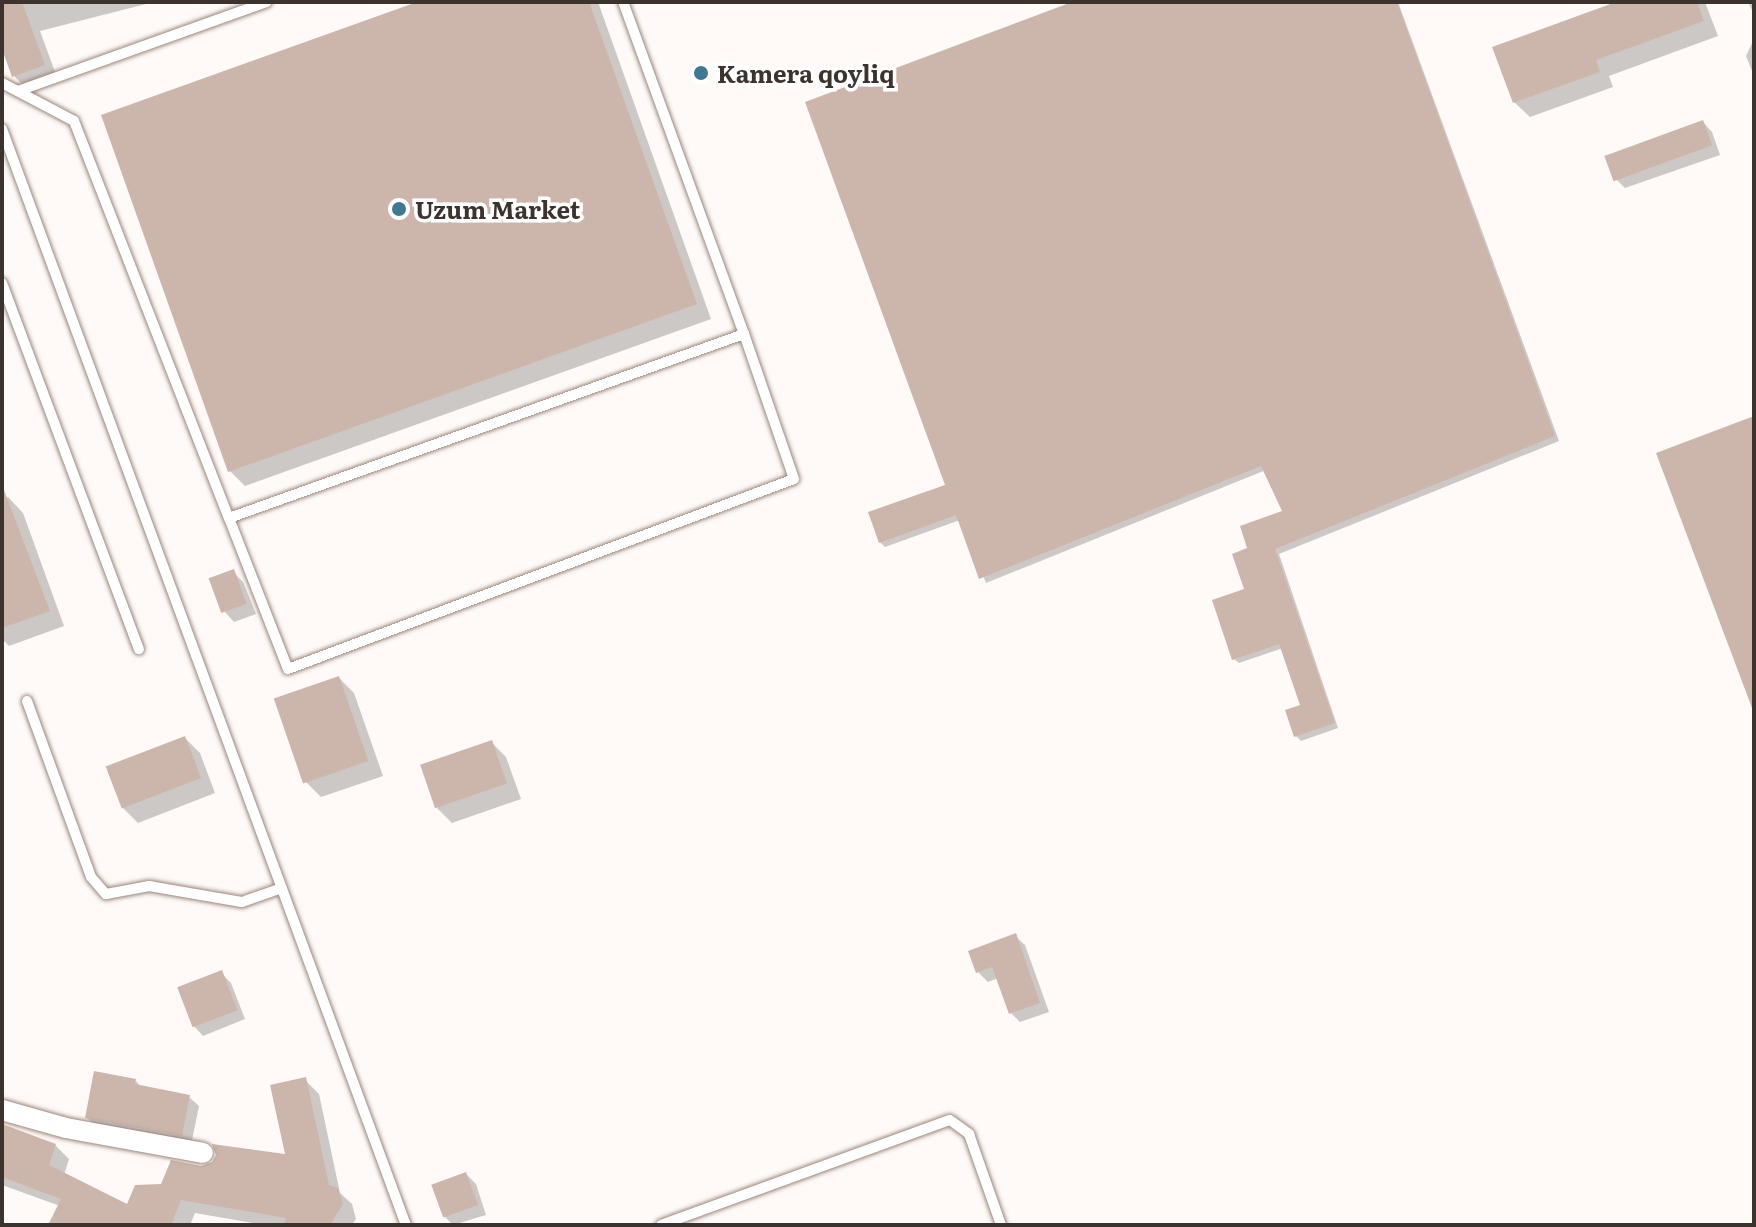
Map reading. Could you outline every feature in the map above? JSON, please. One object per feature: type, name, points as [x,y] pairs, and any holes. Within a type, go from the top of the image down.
[{"type":"street","points":[[2,1110],[66,1128],[203,1153]]},
{"type":"lane","points":[[18,91],[267,2]]},
{"type":"lane","points":[[2,83],[74,121],[288,669],[794,479],[623,2]]},
{"type":"lane","points":[[2,129],[406,1225]]},
{"type":"lane","points":[[2,283],[139,649]]},
{"type":"lane","points":[[229,518],[744,334]]},
{"type":"lane","points":[[27,701],[91,877],[106,894],[149,886],[242,902],[282,888]]},
{"type":"lane","points":[[661,1225],[950,1120],[969,1134],[1001,1225]]},
{"type":"building","points":[[2,2],[22,2],[45,65],[12,77],[2,49]]},
{"type":"building","name":"Uzum Market","points":[[417,2],[589,2],[697,304],[228,472],[101,115]]},
{"type":"building","points":[[1072,2],[1397,2],[1555,436],[1275,549],[1335,723],[1294,737],[1285,710],[1300,705],[1279,644],[1232,660],[1212,600],[1244,589],[1232,554],[1247,548],[1240,526],[1282,511],[1261,466],[979,579],[956,515],[879,543],[868,512],[945,485],[805,102]]},
{"type":"building","points":[[1616,2],[1697,2],[1704,21],[1596,60],[1600,72],[1513,103],[1492,47]]},
{"type":"building","points":[[1703,120],[1712,145],[1614,181],[1604,156]]},
{"type":"building","points":[[1754,416],[1754,707],[1752,708],[1656,453]]},
{"type":"building","points":[[2,485],[50,611],[2,628]]},
{"type":"building","points":[[234,569],[247,604],[221,613],[209,578]]},
{"type":"building","points":[[339,676],[368,761],[303,784],[274,698]]},
{"type":"building","points":[[185,736],[201,778],[122,808],[106,766]]},
{"type":"building","points":[[492,740],[507,783],[435,808],[420,765]]},
{"type":"building","points":[[1016,933],[1040,1003],[1009,1014],[992,967],[976,973],[968,951]]},
{"type":"building","points":[[222,970],[237,1010],[193,1027],[177,987]]},
{"type":"building","points":[[94,1071],[136,1079],[135,1084],[190,1095],[182,1136],[85,1118]]},
{"type":"building","points":[[306,1077],[329,1185],[338,1188],[343,1204],[330,1225],[283,1225],[286,1218],[181,1200],[171,1225],[48,1225],[61,1199],[2,1177],[2,1124],[56,1144],[49,1165],[127,1204],[135,1185],[161,1184],[171,1160],[201,1166],[212,1162],[216,1155],[212,1144],[285,1154],[270,1085]]},
{"type":"building","points":[[466,1172],[478,1205],[443,1218],[431,1185]]},
{"type":"place","name":"Kamera qoyliq","points":[[701,73]]},
{"type":"place","name":"Uzum Market","points":[[399,209]]}]
